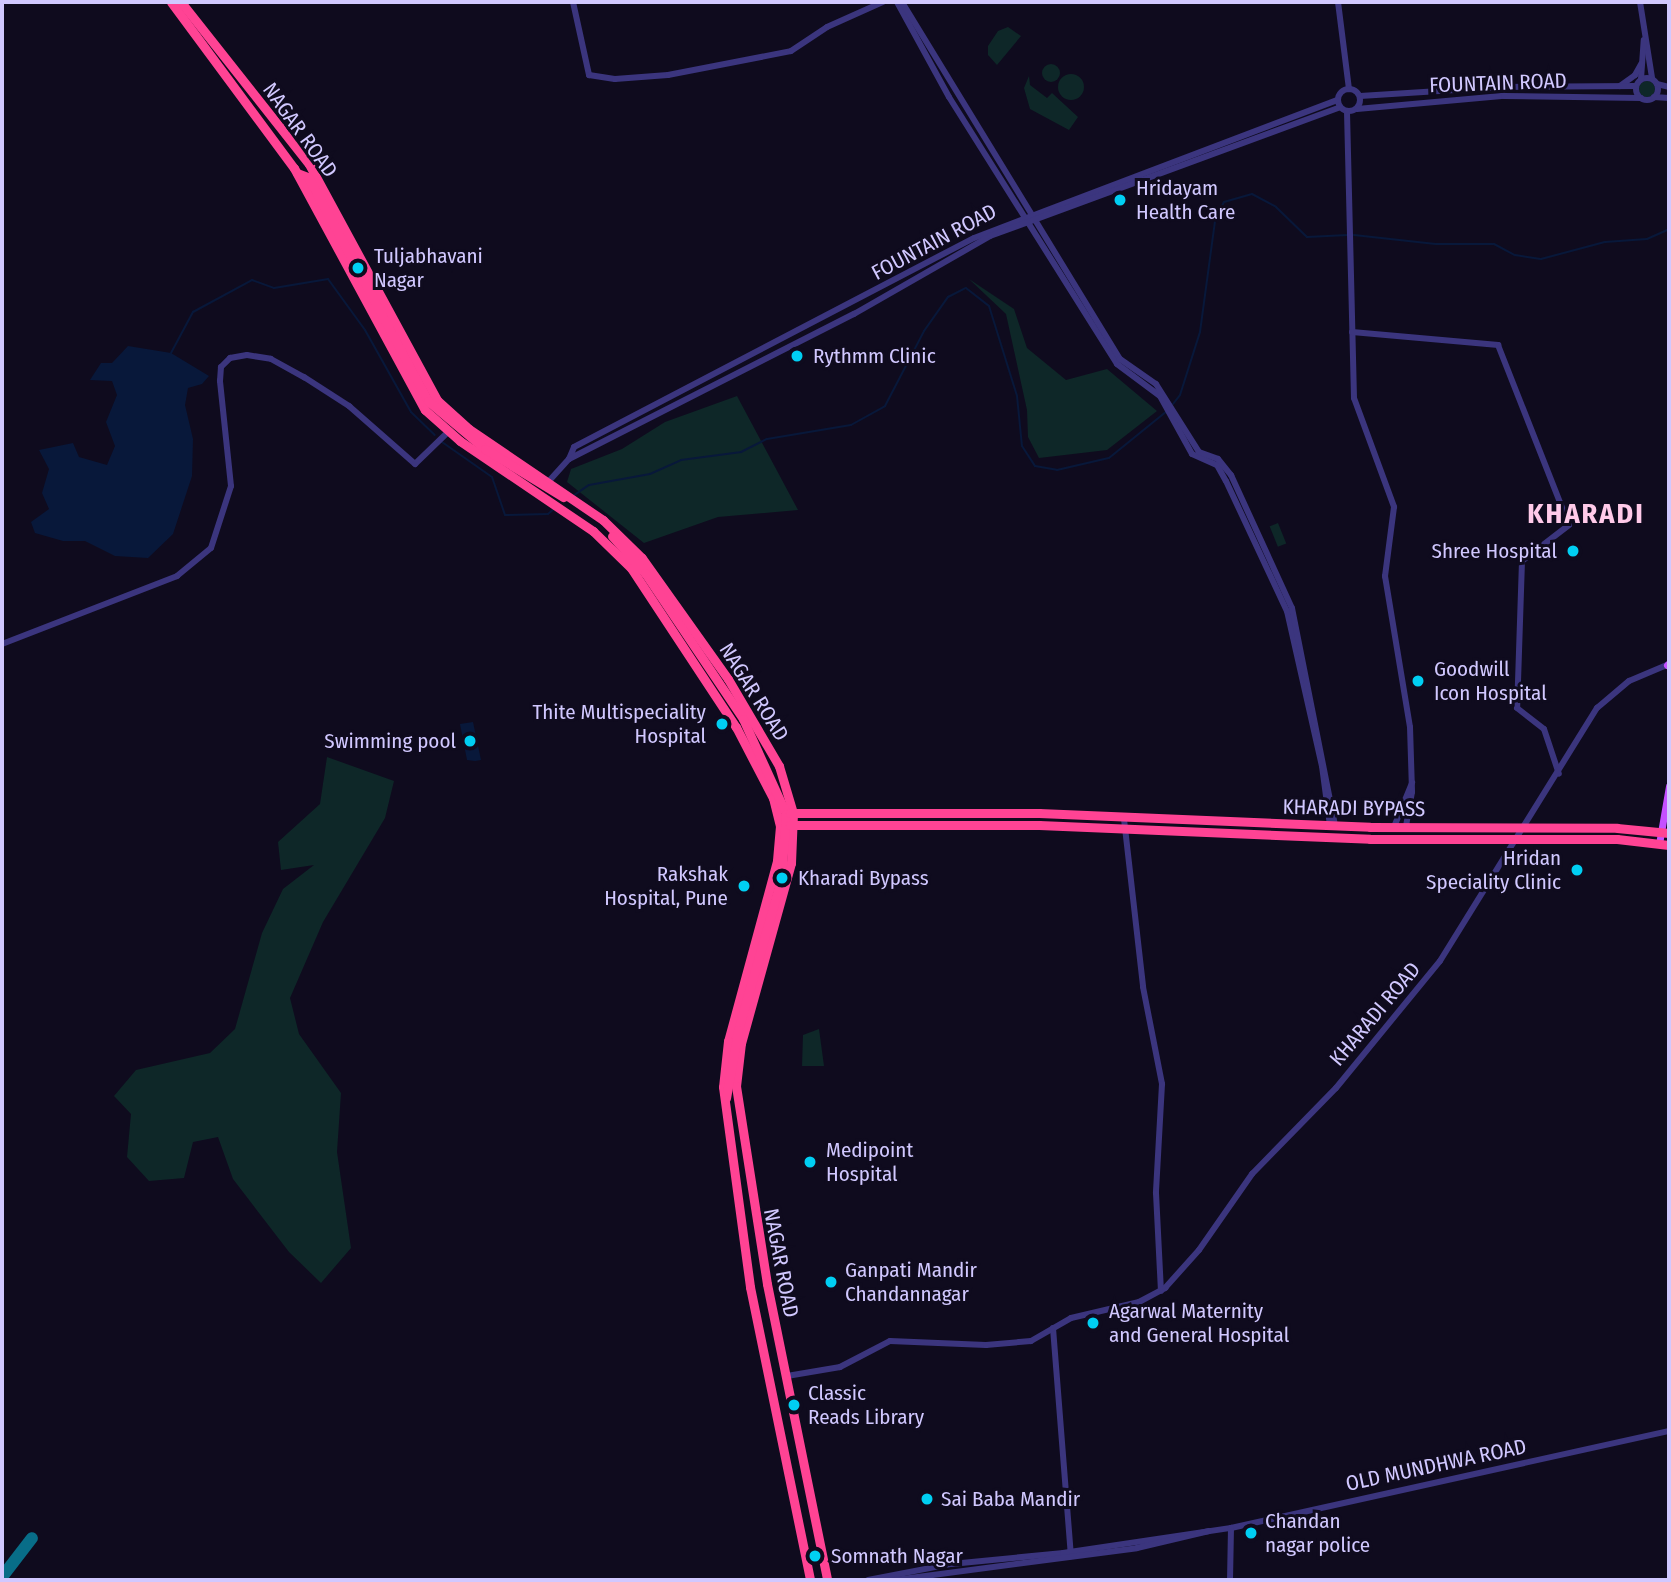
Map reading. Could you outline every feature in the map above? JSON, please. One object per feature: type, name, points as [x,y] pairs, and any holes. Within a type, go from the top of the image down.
[{"type":"highway","name":"NAGAR ROAD","points":[[171,2],[296,170],[410,388],[448,432],[529,486],[566,501],[624,539],[660,579],[764,736],[790,796],[791,825],[784,894],[737,1068],[739,1122],[752,1202],[827,1580]]},
{"type":"highway","name":"NAGAR ROAD","points":[[181,2],[305,159],[437,400],[469,429],[547,484]]},
{"type":"highway","points":[[305,159],[296,170],[308,177],[346,244],[415,384],[442,416],[478,442],[547,484],[618,542],[651,581],[749,729],[790,813]]},
{"type":"highway","points":[[529,486],[547,484]]},
{"type":"highway","name":"NAGAR ROAD","points":[[566,501],[648,588],[747,746],[779,815],[777,861],[728,1041],[724,1104],[736,1205],[810,1580]]},
{"type":"highway","points":[[790,796],[811,813]]},
{"type":"highway","name":"KHARADI BYPASS","points":[[790,813],[1039,813],[1127,819],[1333,826],[1525,827],[1667,833]]},
{"type":"highway","points":[[724,1104],[738,1030],[781,879],[791,825]]},
{"type":"highway","name":"KHARADI BYPASS","points":[[791,825],[1039,825],[1126,831],[1370,839],[1519,838],[1665,844]]},
{"type":"highway","points":[[736,1205],[752,1202]]},
{"type":"highway","points":[[775,1407],[793,1404]]},
{"type":"main road","points":[[1665,844],[1669,786]]},
{"type":"street","points":[[573,2],[589,75],[615,79],[666,75],[787,52],[827,26],[883,2]]},
{"type":"street","points":[[899,2],[1023,216],[1117,364],[1167,401]]},
{"type":"street","points":[[1338,2],[1349,89],[1360,96],[1357,109]]},
{"type":"street","points":[[1641,98],[1636,86],[1641,79],[1644,40],[1642,3]]},
{"type":"street","points":[[1644,40],[1654,81],[1654,97]]},
{"type":"street","points":[[929,56],[1037,220],[1120,359],[1167,401],[1192,454],[1221,471],[1287,611],[1333,826]]},
{"type":"street","points":[[1618,87],[1635,75],[1642,58]]},
{"type":"street","points":[[1641,79],[1669,87]]},
{"type":"street","name":"FOUNTAIN ROAD","points":[[1360,96],[1503,87],[1636,86]]},
{"type":"street","name":"FOUNTAIN ROAD","points":[[569,459],[854,314],[990,236],[1339,103],[1349,89]]},
{"type":"street","name":"FOUNTAIN ROAD","points":[[1347,112],[1504,96],[1669,98]]},
{"type":"street","points":[[1339,103],[1347,112],[1354,398],[1394,507],[1385,576],[1408,701],[1412,783],[1406,827]]},
{"type":"street","name":"FOUNTAIN ROAD","points":[[547,484],[569,459],[574,447],[1023,216],[1339,103]]},
{"type":"street","points":[[1352,332],[1498,345],[1569,525],[1522,561],[1517,708],[1544,729],[1559,774]]},
{"type":"street","points":[[2,644],[177,576],[211,548],[230,486],[220,381],[222,367],[230,358],[247,355],[271,359],[304,377],[349,406],[415,464],[448,432]]},
{"type":"street","points":[[685,390],[689,399]]},
{"type":"street","name":"KHARADI ROAD","points":[[787,1376],[840,1367],[890,1341],[1008,1344],[1031,1341],[1071,1318],[1139,1302],[1161,1291],[1199,1250],[1258,1167],[1327,1097],[1432,972],[1559,774],[1597,708],[1629,681],[1669,664]]},
{"type":"street","points":[[1394,827],[1412,783]]},
{"type":"street","points":[[1127,819],[1125,841],[1146,1007],[1162,1084],[1156,1193],[1161,1291]]},
{"type":"street","points":[[1053,1328],[1071,1555]]},
{"type":"street","name":"OLD MUNDHWA ROAD","points":[[895,1580],[974,1566],[1071,1555],[1231,1528],[1669,1431]]},
{"type":"street","points":[[1230,1580],[1231,1528]]},
{"type":"street","name":"OLD MUNDHWA ROAD","points":[[868,1580],[951,1564],[1071,1555]]},
{"type":"green space","points":[[1008,27],[1021,36],[997,65],[988,55],[988,46],[998,31]]},
{"type":"green space","points":[[1051,64],[1057,67],[1060,73],[1057,79],[1051,82],[1045,79],[1042,73],[1045,67]]},
{"type":"green space","points":[[1071,74],[1080,78],[1084,87],[1080,96],[1071,100],[1062,96],[1058,87],[1062,78]]},
{"type":"green space","points":[[1029,76],[1030,85],[1047,98],[1052,93],[1078,117],[1069,130],[1030,109],[1024,88]]},
{"type":"green space","points":[[1647,81],[1655,89],[1647,97],[1639,89]]},
{"type":"green space","points":[[969,279],[1014,309],[1027,348],[1066,380],[1107,369],[1157,411],[1107,450],[1039,458],[1028,437],[1027,410],[1006,314]]},
{"type":"green space","points":[[737,396],[798,510],[718,517],[644,543],[567,482],[571,469],[622,449],[665,422]]},
{"type":"green space","points":[[1278,523],[1286,543],[1278,547],[1270,526]]},
{"type":"green space","points":[[327,757],[394,781],[385,818],[323,922],[290,998],[299,1034],[341,1093],[337,1152],[351,1248],[321,1283],[289,1252],[233,1179],[218,1137],[193,1142],[184,1178],[149,1181],[127,1157],[131,1114],[114,1096],[136,1070],[210,1053],[235,1029],[262,933],[283,889],[314,865],[281,870],[278,842],[320,804]]},
{"type":"green space","points":[[819,1029],[824,1066],[802,1066],[803,1035]]},
{"type":"water","points":[[128,346],[171,353],[209,376],[202,384],[188,388],[185,405],[193,439],[192,476],[173,534],[148,558],[115,556],[85,541],[63,541],[35,533],[31,522],[49,509],[42,493],[49,469],[39,450],[73,443],[79,457],[107,465],[115,446],[106,422],[117,395],[112,381],[90,380],[101,363],[112,363]]},
{"type":"water","name":"Swimming pool","points":[[473,722],[481,760],[475,761],[467,760],[460,724]]},
{"type":"waterway","points":[[1173,404],[1180,395],[1200,332],[1215,221],[1224,202],[1252,194],[1276,207],[1307,237],[1348,235]]},
{"type":"waterway","points":[[1354,235],[1436,244],[1494,244],[1515,255],[1541,259],[1605,242],[1647,239],[1669,229]]},
{"type":"waterway","points":[[171,353],[193,312],[252,280],[274,288],[328,279],[365,330],[411,412],[435,435]]},
{"type":"waterway","points":[[573,496],[589,485],[650,474],[681,460],[741,452],[767,439],[851,425],[885,406],[924,331],[948,297],[966,288],[989,306],[1017,396],[1022,446],[1035,466],[1057,470],[1109,458],[1167,411]]},
{"type":"waterway","points":[[442,442],[492,477],[505,515],[548,514],[554,509]]},
{"type":"taxiway","points":[[2,1577],[32,1538]]},
{"type":"place","name":"Hridayam Health Care","points":[[1120,200]]},
{"type":"place","name":"Tuljabhavani Nagar","points":[[358,268]]},
{"type":"place","name":"Rythmm Clinic","points":[[797,356]]},
{"type":"place","name":"Shree Hospital","points":[[1573,551]]},
{"type":"place","name":"Goodwill Icon Hospital","points":[[1418,681]]},
{"type":"place","name":"Thite Multispeciality Hospital","points":[[722,724]]},
{"type":"place","name":"Swimming pool","points":[[470,741]]},
{"type":"place","name":"Hridan Speciality Clinic","points":[[1577,870]]},
{"type":"place","name":"Kharadi Bypass","points":[[782,878]]},
{"type":"place","name":"Rakshak Hospital, Pune","points":[[744,886]]},
{"type":"place","name":"Medipoint Hospital","points":[[810,1162]]},
{"type":"place","name":"Ganpati Mandir Chandannagar","points":[[831,1282]]},
{"type":"place","name":"Agarwal Maternity and General Hospital","points":[[1093,1323]]},
{"type":"place","name":"Classic Reads Library","points":[[794,1405]]},
{"type":"place","name":"Sai Baba Mandir","points":[[927,1499]]},
{"type":"place","name":"Chandan nagar police","points":[[1251,1533]]},
{"type":"place","name":"Somnath Nagar","points":[[815,1556]]},
{"type":"district","name":"KHARADI","points":[[1586,514]]}]
